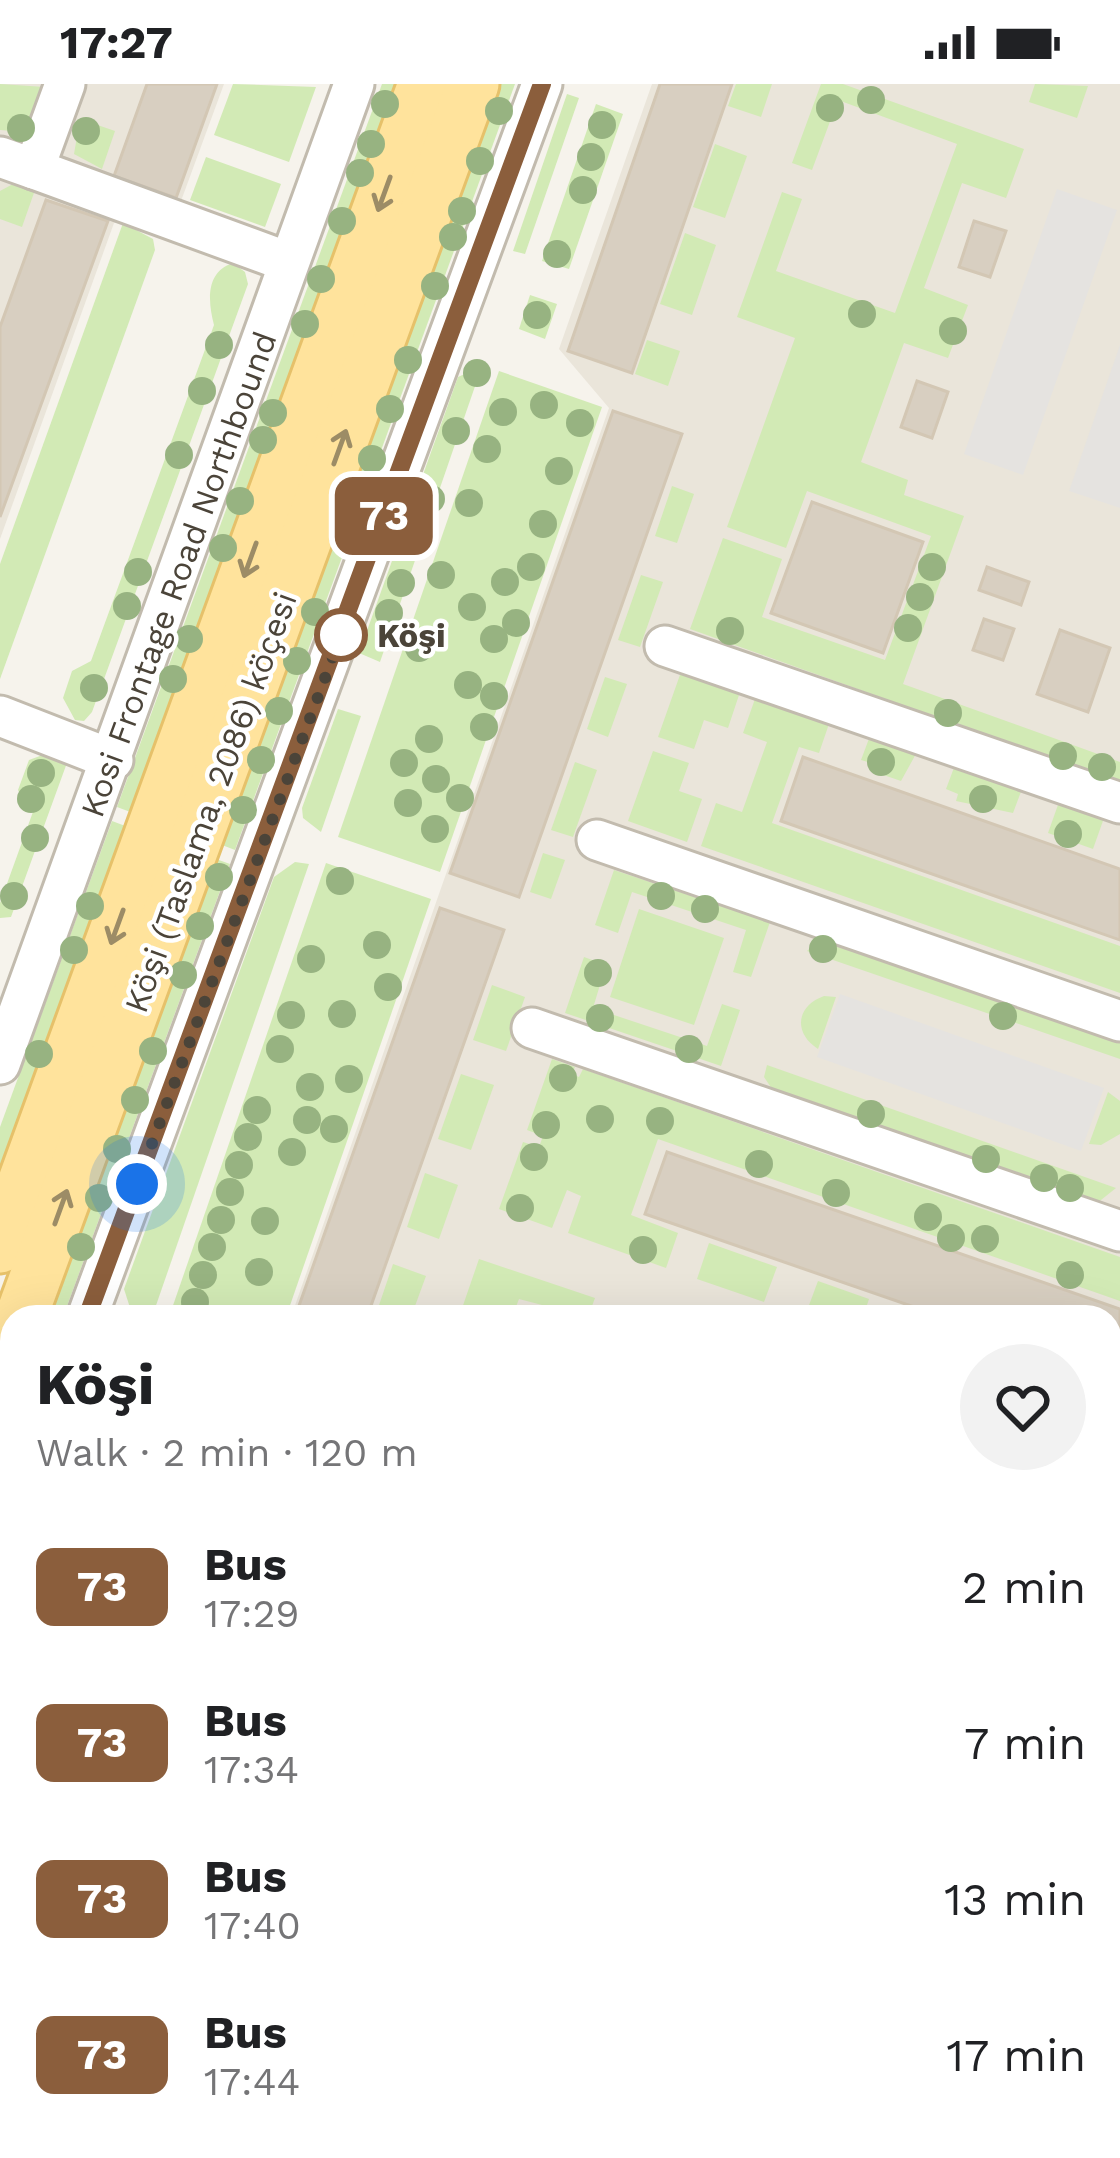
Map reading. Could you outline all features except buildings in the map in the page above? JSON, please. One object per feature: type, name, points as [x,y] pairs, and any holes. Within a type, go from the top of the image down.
[{"type":"main road","name":"Köşi (Taslama, 2086) köçesi","points":[[0,1247],[424,84]]},
{"type":"main road","name":"Köşi (Taslama, 2086) köçesi","points":[[25,1305],[472,84]]},
{"type":"street","points":[[65,84],[17,163],[289,262]]},
{"type":"street","name":"Kosi Frontage Road Northbound","points":[[0,1064],[354,84]]},
{"type":"street","points":[[91,1305],[542,84]]},
{"type":"street","points":[[665,646],[1120,803]]},
{"type":"street","points":[[0,716],[113,760]]},
{"type":"street","points":[[597,840],[1120,1021]]},
{"type":"street","points":[[532,1028],[1120,1231]]},
{"type":"shaded area","points":[[0,84],[224,84],[181,201],[114,223],[0,539]]},
{"type":"shaded area","points":[[652,84],[1120,84],[1120,1305],[295,1305],[609,408],[559,349]]},
{"type":"shaded area","points":[[1057,189],[1117,210],[1023,475],[964,454]]},
{"type":"shaded area","points":[[1120,345],[1120,508],[1069,491]]},
{"type":"shaded area","points":[[840,994],[1104,1088],[1081,1151],[817,1057]]},
{"type":"green space","points":[[0,84],[45,87],[25,132],[0,130]]},
{"type":"green space","points":[[233,84],[316,87],[289,162],[214,135]]},
{"type":"green space","points":[[382,84],[400,84],[133,813],[117,807]]},
{"type":"green space","points":[[500,84],[515,84],[235,850],[222,845]]},
{"type":"green space","points":[[736,84],[772,84],[761,117],[728,106]]},
{"type":"green space","points":[[821,84],[843,84],[1024,149],[1006,198],[962,183],[924,288],[968,305],[948,358],[904,343],[861,462],[908,480],[904,495],[964,516],[903,684],[1120,762],[1120,783],[690,629],[723,538],[782,559],[762,617],[885,660],[931,536],[807,491],[786,548],[727,527],[795,338],[737,317],[782,192],[802,199],[776,271],[895,313],[957,144],[838,100],[812,170],[792,163]]},
{"type":"green space","points":[[1035,84],[1088,86],[1077,118],[1029,102]]},
{"type":"green space","points":[[567,94],[579,98],[525,254],[513,251]]},
{"type":"green space","points":[[596,104],[623,114],[569,269],[542,261]]},
{"type":"green space","points":[[80,119],[115,131],[102,169],[74,154]]},
{"type":"green space","points":[[715,144],[747,156],[725,218],[693,207]]},
{"type":"green space","points":[[206,157],[281,184],[265,227],[190,200]]},
{"type":"green space","points":[[13,184],[35,190],[22,227],[0,219],[0,191]]},
{"type":"green space","points":[[123,223],[153,239],[155,250],[0,679],[0,564]]},
{"type":"green space","points":[[685,233],[716,245],[692,315],[660,304]]},
{"type":"green space","points":[[233,263],[245,272],[248,284],[92,712],[84,721],[75,720],[63,698],[72,671],[91,661],[214,325],[213,281]]},
{"type":"green space","points":[[530,295],[557,304],[545,339],[519,329]]},
{"type":"green space","points":[[647,340],[680,351],[668,386],[635,374]]},
{"type":"green space","points":[[482,366],[380,662],[359,653],[458,377]]},
{"type":"green space","points":[[499,371],[602,407],[440,872],[338,837]]},
{"type":"green space","points":[[672,486],[694,494],[677,543],[655,536]]},
{"type":"green space","points":[[641,575],[663,582],[640,647],[618,640]]},
{"type":"green space","points":[[681,672],[740,692],[728,728],[704,720],[694,749],[658,737]]},
{"type":"green space","points":[[605,677],[627,684],[608,737],[587,729]]},
{"type":"green space","points":[[756,696],[830,721],[819,753],[799,747],[772,823],[1120,946],[1120,993],[701,846],[716,803],[742,812],[767,742],[743,733]]},
{"type":"green space","points":[[338,709],[361,716],[321,832],[303,818],[302,808]]},
{"type":"green space","points":[[870,736],[917,752],[901,781],[869,770],[871,763],[861,760]]},
{"type":"green space","points":[[653,751],[689,763],[679,791],[702,799],[687,842],[628,821]]},
{"type":"green space","points":[[48,753],[68,760],[11,917],[0,918],[0,903],[34,809],[24,804],[18,790],[29,760]]},
{"type":"green space","points":[[575,762],[597,770],[573,837],[551,830]]},
{"type":"green space","points":[[955,765],[1022,789],[1013,813],[956,801],[958,794],[946,789]]},
{"type":"green space","points":[[1059,802],[1104,818],[1093,849],[1048,833]]},
{"type":"green space","points":[[112,821],[128,827],[0,1177],[0,1127]]},
{"type":"green space","points":[[543,853],[565,860],[551,899],[530,892]]},
{"type":"green space","points":[[216,859],[230,864],[67,1305],[52,1305]]},
{"type":"green space","points":[[295,862],[309,864],[156,1305],[129,1305],[124,1289],[274,877]]},
{"type":"green space","points":[[326,863],[431,899],[290,1305],[173,1305]]},
{"type":"green space","points":[[614,870],[770,922],[751,977],[733,972],[746,930],[632,892],[618,933],[595,925]]},
{"type":"green space","points":[[639,909],[724,938],[694,1025],[610,997]]},
{"type":"green space","points":[[823,936],[1120,1037],[1120,1059],[807,951]]},
{"type":"green space","points":[[584,957],[606,965],[593,1008],[707,1046],[722,1004],[740,1010],[721,1066],[565,1013]]},
{"type":"green space","points":[[492,985],[525,997],[506,1051],[473,1040]]},
{"type":"green space","points":[[824,996],[836,997],[818,1049],[804,1035],[801,1020],[808,1006]]},
{"type":"green space","points":[[552,1059],[575,1067],[572,1074],[579,1077],[583,1069],[1120,1257],[1120,1301],[658,1139],[631,1215],[678,1233],[666,1268],[568,1233],[581,1196],[567,1190],[552,1228],[499,1209],[523,1142],[539,1147],[543,1136],[527,1130]]},
{"type":"green space","points":[[767,1065],[1116,1188],[1096,1204],[774,1092],[764,1077]]},
{"type":"green space","points":[[461,1074],[494,1085],[471,1150],[438,1139]]},
{"type":"green space","points":[[1108,1092],[1120,1101],[1120,1134],[1101,1145],[1089,1144]]},
{"type":"green space","points":[[425,1173],[458,1185],[439,1239],[407,1227]]},
{"type":"green space","points":[[709,1243],[777,1267],[764,1302],[697,1279]]},
{"type":"green space","points":[[479,1259],[595,1298],[592,1305],[542,1305],[519,1299],[517,1305],[463,1305]]},
{"type":"green space","points":[[393,1264],[426,1276],[415,1305],[379,1305]]},
{"type":"green space","points":[[818,1281],[869,1299],[867,1305],[809,1305]]},
{"type":"bus line","name":"73","points":[[92,1305],[272,828],[542,84]]},
{"type":"place","name":"Köşi","points":[[341,635]]},
{"type":"route","points":[[137,1184],[347,619],[341,635]]}]
